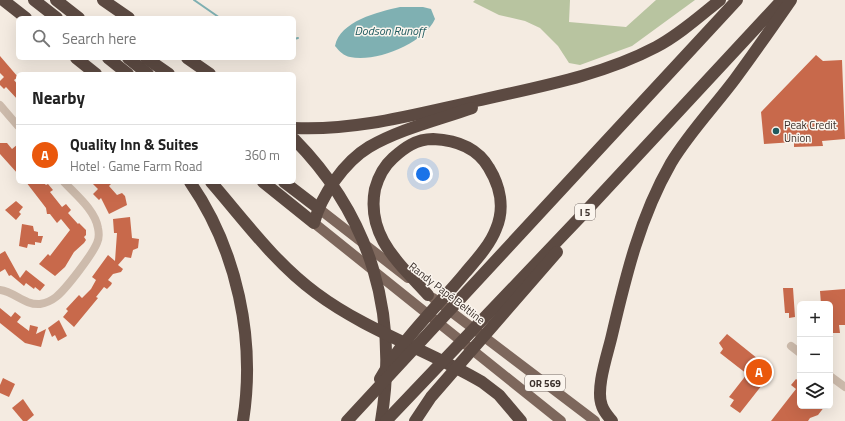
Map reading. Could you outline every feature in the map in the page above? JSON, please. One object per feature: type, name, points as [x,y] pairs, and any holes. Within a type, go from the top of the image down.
[{"type":"highway","points":[[3,0],[23,16]]},
{"type":"highway","points":[[34,0],[54,16]]},
{"type":"highway","points":[[56,0],[76,16]]},
{"type":"highway","points":[[103,0],[126,16]]},
{"type":"highway","points":[[296,128],[323,130],[365,126],[575,78],[630,59],[657,47],[720,0]]},
{"type":"highway","points":[[347,421],[737,0]]},
{"type":"highway","name":"I 5","points":[[386,421],[585,212],[782,0]]},
{"type":"highway","points":[[612,421],[601,406],[600,397],[602,378],[628,268],[639,232],[653,199],[671,163],[690,135],[735,80],[791,0]]},
{"type":"highway","points":[[78,60],[94,72]]},
{"type":"highway","points":[[110,60],[126,72]]},
{"type":"highway","points":[[130,60],[146,72]]},
{"type":"highway","points":[[149,60],[166,72]]},
{"type":"highway","points":[[190,60],[207,72]]},
{"type":"highway","points":[[314,222],[318,208],[325,194],[338,176],[368,148],[389,137],[524,90]]},
{"type":"highway","points":[[370,396],[392,358],[475,262],[496,229],[501,205],[494,176],[486,163],[468,148],[448,140],[429,139],[406,147],[389,162],[377,180],[373,204],[375,223],[383,241],[397,261],[428,295]]},
{"type":"highway","points":[[296,141],[317,164],[341,197],[365,243],[374,268],[383,309],[387,347],[386,382],[381,421]]},
{"type":"highway","points":[[191,184],[212,218],[222,239],[238,295],[246,351],[246,398],[244,417]]},
{"type":"highway","points":[[213,184],[268,248],[302,282],[344,312],[469,374],[499,395],[521,421]]},
{"type":"highway","name":"OR 569","points":[[266,184],[314,222]]},
{"type":"highway","name":"Randy Papé Beltline","points":[[287,184],[318,208]]},
{"type":"highway","points":[[415,421],[431,397],[563,245],[585,212]]},
{"type":"main road","name":"Randy Papé Beltline","points":[[318,208],[494,346],[596,421]]},
{"type":"main road","name":"OR 569","points":[[314,222],[417,307],[561,421]]},
{"type":"street","points":[[0,105],[16,124]]},
{"type":"street","points":[[0,290],[8,292],[27,303],[37,304],[50,301],[61,292],[92,252],[98,238],[97,223],[92,214],[66,184]]},
{"type":"street","points":[[791,346],[797,351]]},
{"type":"street","points":[[833,378],[845,387]]},
{"type":"green space","points":[[475,0],[570,0],[569,22],[626,27],[656,0],[695,0],[632,46],[580,65],[569,63],[558,46],[540,28],[525,21],[499,15],[473,2]]},
{"type":"water","name":"Dodson Runoff","points":[[400,7],[423,7],[431,9],[435,19],[421,36],[398,49],[385,54],[373,57],[350,57],[346,56],[335,46],[338,37],[352,24],[371,15]]},
{"type":"building","points":[[816,55],[823,61],[842,60],[845,139],[822,141],[823,146],[794,147],[794,142],[764,144],[761,112]]},
{"type":"building","points":[[0,56],[16,75],[16,78],[14,80],[16,82],[16,98],[6,87],[4,89],[0,85],[0,81],[4,77],[0,73]]},
{"type":"building","points":[[0,143],[7,143],[12,149],[16,146],[16,172],[0,154]]},
{"type":"building","points":[[28,184],[48,184],[53,190],[50,192],[62,207],[66,204],[71,210],[68,213],[86,230],[86,235],[84,237],[86,240],[84,243],[74,252],[65,267],[55,276],[39,264],[48,254],[50,256],[70,230],[61,219],[57,223],[50,214],[47,214],[46,208]]},
{"type":"building","points":[[93,184],[111,184],[109,186],[117,195],[122,193],[125,196],[127,205],[109,214],[101,198],[99,200],[93,194],[98,189]]},
{"type":"building","points":[[16,201],[23,207],[19,212],[21,214],[16,220],[5,210]]},
{"type":"building","points":[[130,217],[132,238],[139,239],[138,248],[133,250],[131,258],[125,257],[118,265],[123,269],[121,272],[113,274],[108,280],[112,283],[111,285],[107,289],[104,287],[96,297],[98,298],[74,327],[63,317],[68,311],[66,309],[79,295],[82,298],[91,289],[96,280],[92,277],[108,255],[115,261],[117,233],[114,233],[113,219]]},
{"type":"building","points":[[22,224],[33,226],[34,231],[38,232],[38,236],[43,236],[41,243],[35,242],[35,245],[28,244],[27,248],[19,246]]},
{"type":"building","points":[[5,251],[20,278],[26,270],[45,285],[40,291],[35,287],[34,289],[26,283],[24,286],[11,275],[9,276],[5,269],[0,272],[0,254]]},
{"type":"building","points":[[783,288],[793,288],[795,317],[789,318],[789,313],[785,313]]},
{"type":"building","points":[[845,289],[845,325],[839,325],[840,333],[833,333],[833,301],[821,301],[820,291]]},
{"type":"building","points":[[0,308],[11,317],[15,312],[21,317],[17,322],[29,331],[30,325],[38,327],[36,334],[46,329],[41,347],[25,343],[0,323]]},
{"type":"building","points":[[59,320],[67,336],[58,341],[55,335],[52,337],[48,328]]},
{"type":"building","points":[[727,334],[773,371],[740,413],[730,406],[734,400],[729,397],[747,374],[720,353],[723,349],[719,343]]},
{"type":"building","points":[[3,378],[15,384],[9,397],[0,393],[0,385]]},
{"type":"building","points":[[796,379],[797,380],[797,409],[823,409],[818,415],[810,418],[808,421],[771,421],[796,389],[791,385]]},
{"type":"building","points":[[23,399],[34,415],[27,421],[23,421],[12,408]]},
{"type":"waterway","points":[[194,0],[217,16]]},
{"type":"place","name":"Peak Credit Union","points":[[776,131]]},
{"type":"place","name":"Quality Inn & Suites","points":[[759,372]]}]
